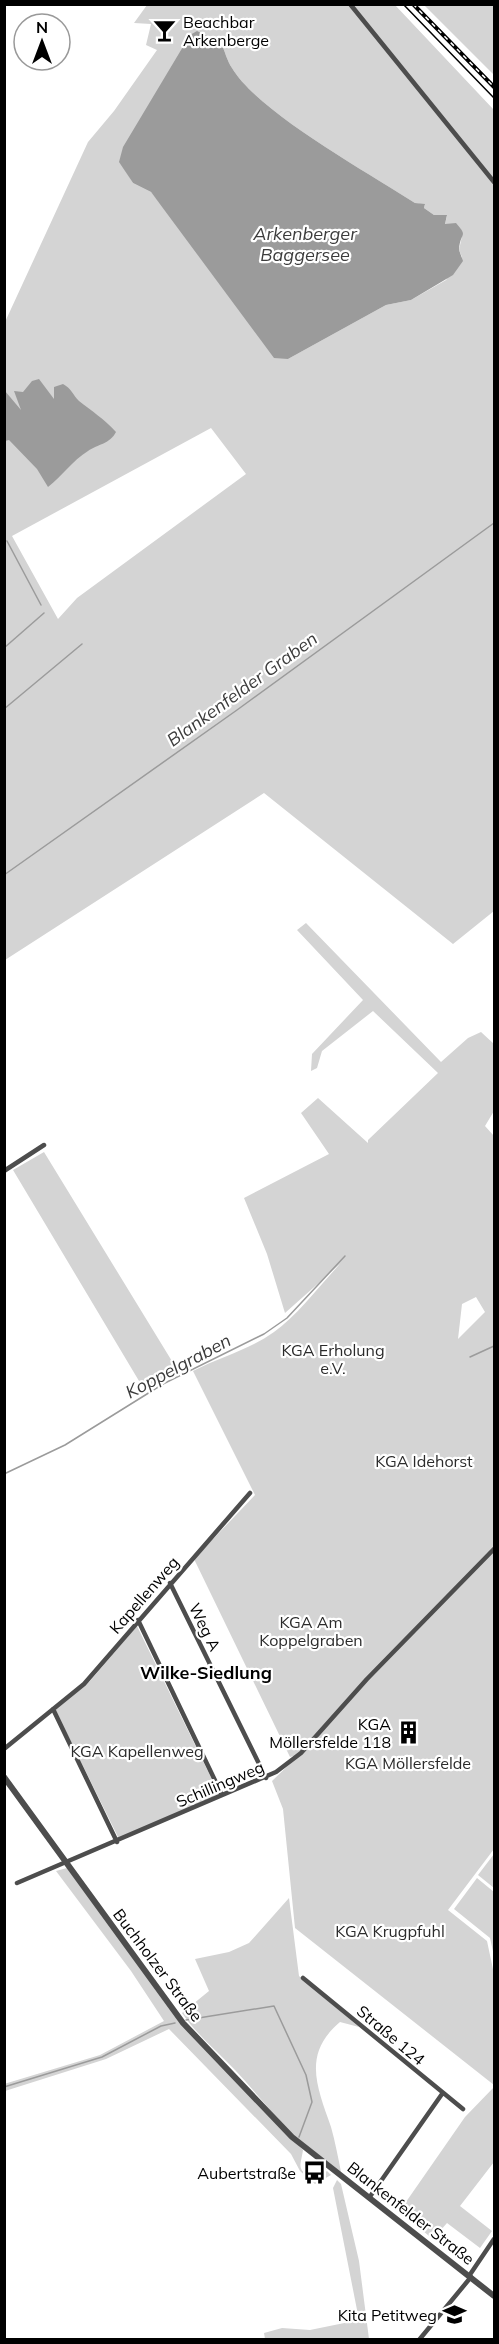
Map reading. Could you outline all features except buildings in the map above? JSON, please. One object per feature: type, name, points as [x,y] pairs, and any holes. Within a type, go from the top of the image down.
[{"type":"street","points":[[350,4],[495,182]]},
{"type":"street","points":[[4,1171],[44,1145]]},
{"type":"street","name":"Kapellenweg","points":[[4,1749],[84,1684],[250,1492]]},
{"type":"street","name":"Schillingweg","points":[[17,1883],[266,1778],[301,1753],[367,1679],[495,1549]]},
{"type":"street","name":"Weg A","points":[[170,1583],[266,1778]]},
{"type":"street","points":[[138,1620],[222,1795]]},
{"type":"street","points":[[53,1709],[117,1842]]},
{"type":"street","name":"Buchholzer Straße","points":[[4,1777],[183,2023],[292,2137],[310,2152]]},
{"type":"street","name":"Straße 124","points":[[303,1978],[463,2109]]},
{"type":"street","points":[[369,2198],[442,2094]]},
{"type":"street","name":"Blankenfelder Straße","points":[[310,2152],[495,2296]]},
{"type":"street","points":[[419,2340],[495,2239]]},
{"type":"green space","points":[[147,5],[395,5],[494,110],[494,911],[453,944],[264,793],[5,960],[5,322],[88,142],[114,111],[157,50],[146,45],[151,24],[134,23]],"holes":[[[209,38],[221,43],[230,65],[245,85],[289,122],[415,203],[425,205],[424,208],[434,215],[447,216],[445,224],[460,228],[462,236],[459,250],[462,257],[446,280],[411,300],[386,305],[288,359],[151,192],[133,183],[120,162]],[[211,428],[246,474],[77,598],[58,619],[12,536]]]},
{"type":"green space","points":[[424,5],[494,5],[494,75]]},
{"type":"green space","points":[[306,923],[441,1062],[468,1038],[481,1032],[494,1044],[494,1111],[485,1126],[494,1136],[494,1849],[448,1910],[487,1941],[494,1974],[494,2085],[295,1928],[283,1809],[272,1781],[300,1754],[290,1757],[194,1559],[255,1495],[193,1371],[255,1344],[274,1332],[300,1309],[340,1264],[285,1313],[267,1254],[244,1198],[329,1154],[301,1113],[318,1098],[368,1143],[368,1140],[438,1073],[373,1011],[322,1051],[317,1068],[311,1071],[312,1054],[363,1000],[297,930]],"holes":[[[476,1297],[485,1312],[458,1339],[462,1304]]]},
{"type":"green space","points":[[44,1152],[178,1371],[145,1391],[13,1170]]},
{"type":"green space","name":"KGA Kapellenweg","points":[[137,1626],[219,1794],[119,1839],[55,1709],[90,1681]]},
{"type":"green space","points":[[494,1854],[494,1888],[478,1875]]},
{"type":"green space","points":[[67,1868],[181,2024],[303,2150],[300,2165],[302,2170],[315,2181],[327,2171],[331,2175],[315,2184],[300,2171],[291,2154],[169,2029],[106,2059],[5,2091],[4,2084],[100,2055],[164,2021],[131,1971],[56,1871]]},
{"type":"green space","points":[[477,1878],[494,1892],[494,1956],[490,1938],[454,1909]]},
{"type":"green space","points":[[289,1898],[299,1976],[359,2027],[340,2022],[328,2034],[317,2059],[318,2085],[341,2172],[311,2151],[284,2126],[182,2013],[209,1991],[195,1959],[229,1952],[249,1943]]},
{"type":"green space","points":[[494,2087],[494,2162],[460,2206],[492,2231],[480,2248],[447,2223],[433,2239],[399,2212],[465,2117]]},
{"type":"green space","points":[[337,2180],[341,2184],[359,2261],[369,2339],[265,2339],[264,2333],[282,2328],[310,2330],[359,2320],[333,2188]]},
{"type":"water","name":"Arkenberger Baggersee","points":[[197,31],[221,43],[230,65],[245,85],[289,122],[415,203],[425,204],[424,208],[434,215],[447,215],[445,224],[456,223],[463,233],[459,250],[463,261],[453,275],[411,300],[386,305],[288,359],[274,358],[151,192],[133,183],[119,162],[123,147],[190,35]]},
{"type":"water","points":[[39,379],[54,399],[54,387],[63,384],[66,386],[79,401],[116,432],[107,441],[82,455],[48,487],[37,469],[9,440],[5,441],[5,391],[21,410],[14,391],[23,392],[32,381]]},
{"type":"waterway","name":"Blankenfelder Graben","points":[[4,875],[237,710],[494,523]]},
{"type":"waterway","points":[[7,541],[41,605]]},
{"type":"waterway","points":[[4,648],[44,613]]},
{"type":"waterway","points":[[4,709],[82,644]]},
{"type":"waterway","name":"Koppelgraben","points":[[4,1474],[65,1445],[163,1384],[264,1334],[287,1318],[345,1256]]},
{"type":"waterway","points":[[470,1357],[494,1346]]},
{"type":"waterway","points":[[186,2020],[274,2006],[306,2075],[312,2102],[299,2137]]},
{"type":"waterway","points":[[4,2087],[102,2057],[161,2026],[175,2023]]},
{"type":"tram line","points":[[403,4],[494,98]]},
{"type":"railway","points":[[413,4],[494,87]]},
{"type":"place","name":"Beachbar Arkenberge","points":[[165,31]]},
{"type":"place","name":"KGA Möllersfelde 118","points":[[409,1733]]},
{"type":"place","name":"Aubertstraße","points":[[314,2173]]},
{"type":"place","name":"Kita Petitweg","points":[[455,2315]]},
{"type":"district","name":"Wilke-Siedlung","points":[[206,1672]]},
{"type":"park label","name":"KGA Erholung e.V.","points":[[333,1359]]},
{"type":"park label","name":"KGA Idehorst","points":[[424,1461]]},
{"type":"park label","name":"KGA Am Koppelgraben","points":[[311,1631]]},
{"type":"park label","name":"KGA Möllersfelde","points":[[408,1763]]},
{"type":"park label","name":"KGA Krugpfuhl","points":[[390,1931]]}]
